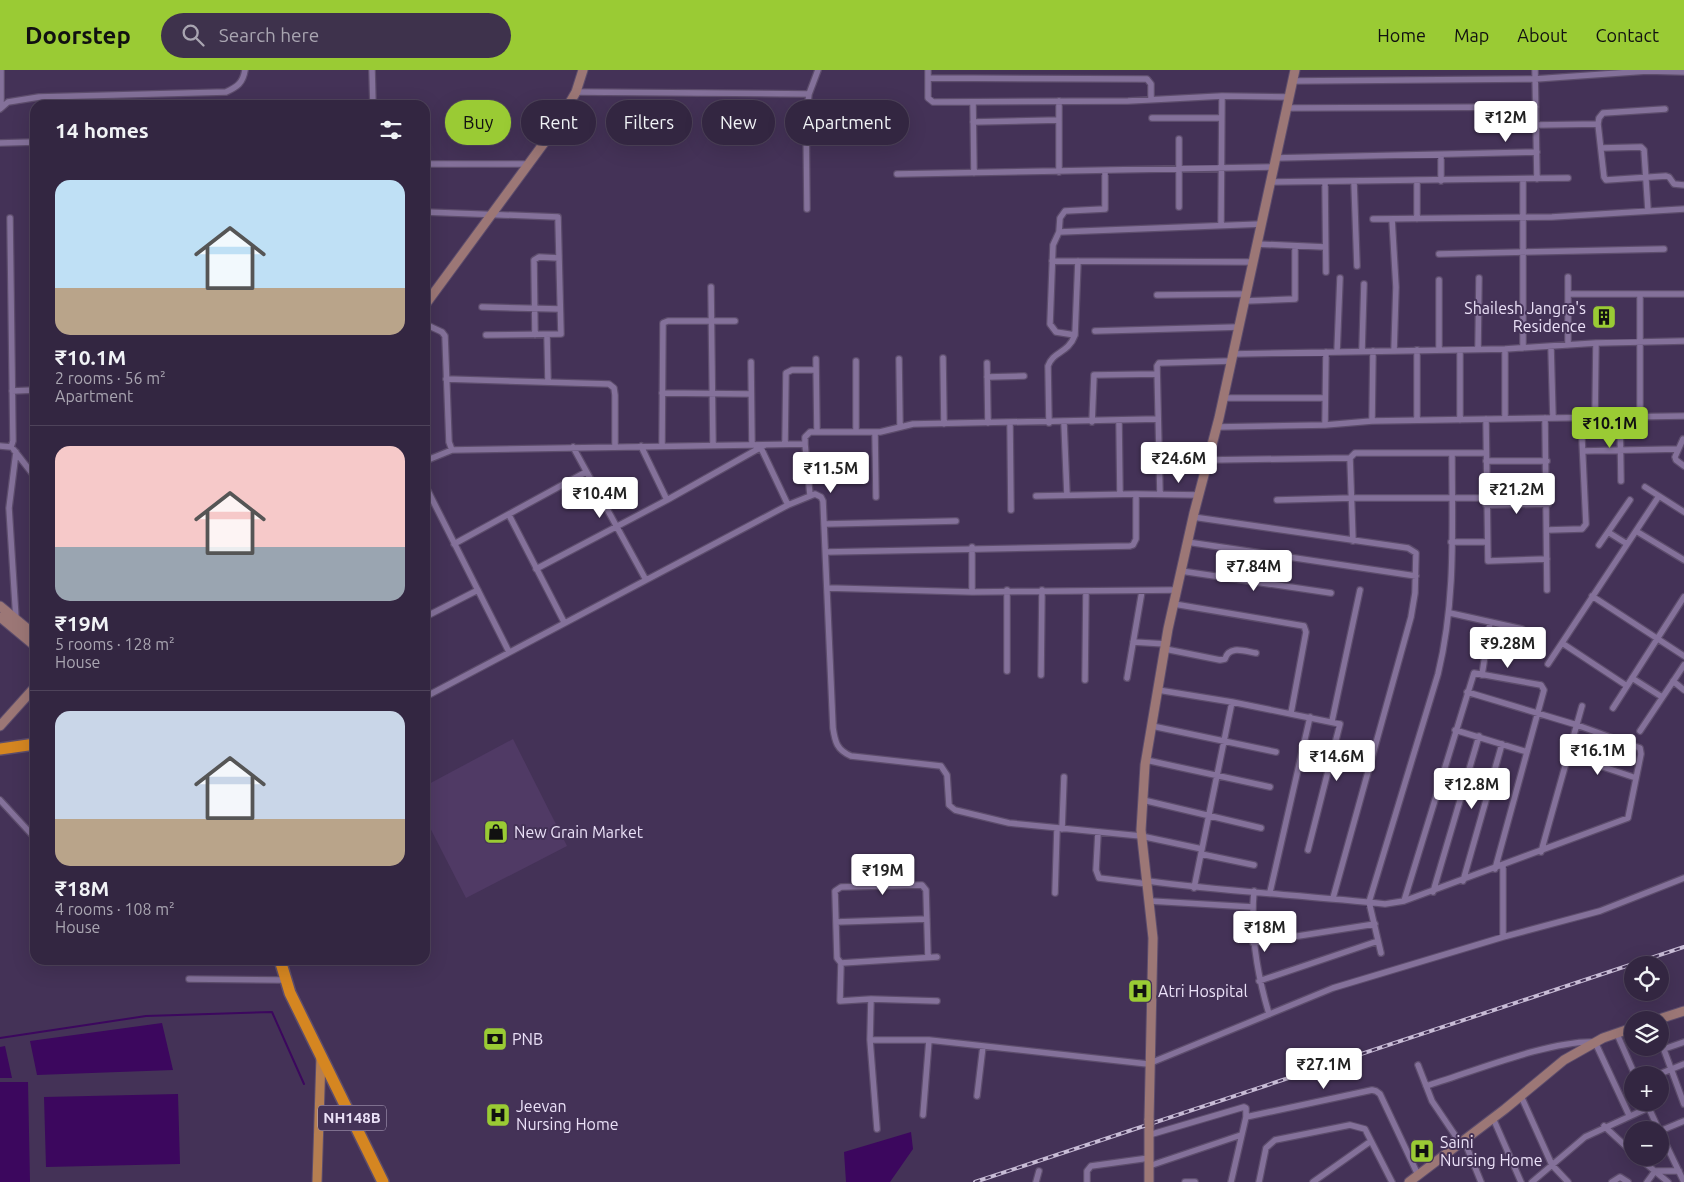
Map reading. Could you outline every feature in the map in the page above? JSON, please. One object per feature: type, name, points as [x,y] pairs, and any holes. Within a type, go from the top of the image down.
[{"type":"highway","points":[[0,749],[30,745]]},
{"type":"highway","name":"NH148B","points":[[274,965],[280,980],[290,993]]},
{"type":"highway","name":"NH148B","points":[[282,965],[290,993],[383,1182]]},
{"type":"main road","points":[[317,1182],[320,1055]]},
{"type":"street","points":[[1,70],[0,108],[13,101],[39,97],[226,92],[237,88],[245,70]]},
{"type":"street","points":[[372,70],[373,100]]},
{"type":"street","points":[[430,298],[555,128],[576,92],[583,70]]},
{"type":"street","points":[[807,209],[806,119],[809,94],[818,70]]},
{"type":"street","points":[[928,70],[930,101],[1058,101],[1222,96],[1289,97]]},
{"type":"street","points":[[1149,1182],[1148,1064],[1153,938],[1142,836],[1146,760],[1187,542],[1224,398],[1295,70]]},
{"type":"street","points":[[1535,70],[1538,179]]},
{"type":"street","points":[[1292,81],[1535,78],[1585,73],[1684,72]]},
{"type":"street","points":[[928,78],[1147,79],[1151,84],[1152,99]]},
{"type":"street","points":[[576,92],[809,94]]},
{"type":"street","points":[[1221,225],[1222,96]]},
{"type":"street","points":[[1058,101],[1059,172]]},
{"type":"street","points":[[972,102],[974,173]]},
{"type":"street","points":[[1286,108],[1536,107]]},
{"type":"street","points":[[1665,109],[1603,113],[1598,118],[1606,180],[1669,177],[1674,184],[1684,185]]},
{"type":"street","points":[[1152,118],[1221,118]]},
{"type":"street","points":[[973,122],[1059,120]]},
{"type":"street","points":[[1536,125],[1598,124]]},
{"type":"street","points":[[1179,139],[1179,206]]},
{"type":"street","points":[[0,143],[30,142]]},
{"type":"street","points":[[1601,148],[1641,147],[1644,150],[1648,210]]},
{"type":"street","points":[[897,174],[1221,168],[1274,162],[1537,152]]},
{"type":"street","points":[[1441,155],[1441,181]]},
{"type":"street","points":[[430,164],[528,164]]},
{"type":"street","points":[[1075,335],[1056,332],[1050,324],[1053,245],[1059,232],[1060,218],[1065,211],[1105,209],[1105,171]]},
{"type":"street","points":[[1270,182],[1417,182],[1568,178]]},
{"type":"street","points":[[1523,180],[1523,348]]},
{"type":"street","points":[[1325,182],[1326,272]]},
{"type":"street","points":[[1354,182],[1357,266]]},
{"type":"street","points":[[1417,182],[1417,219]]},
{"type":"street","points":[[1373,219],[1523,218],[1684,209]]},
{"type":"street","points":[[430,212],[558,216],[561,334],[486,335]]},
{"type":"street","points":[[10,218],[13,450],[9,508],[16,619]]},
{"type":"street","points":[[1392,219],[1396,287],[1394,350]]},
{"type":"street","points":[[1059,232],[1067,230],[1262,224]]},
{"type":"street","points":[[1256,244],[1325,247]]},
{"type":"street","points":[[1157,295],[1295,299],[1295,246]]},
{"type":"street","points":[[1439,254],[1664,248]]},
{"type":"street","points":[[534,335],[534,260],[539,257],[560,258]]},
{"type":"street","points":[[1052,260],[1253,262]]},
{"type":"street","points":[[1049,423],[1048,366],[1050,360],[1071,345],[1075,335],[1078,261]]},
{"type":"street","points":[[1568,277],[1568,345]]},
{"type":"street","points":[[1337,352],[1340,278]]},
{"type":"street","points":[[1478,349],[1479,278]]},
{"type":"street","points":[[1439,280],[1439,350]]},
{"type":"street","points":[[1362,350],[1364,284]]},
{"type":"street","points":[[711,287],[713,445]]},
{"type":"street","points":[[1568,294],[1684,294]]},
{"type":"street","points":[[1640,294],[1640,417]]},
{"type":"street","points":[[482,307],[560,309]]},
{"type":"street","points":[[662,446],[663,324],[668,321],[734,322]]},
{"type":"street","points":[[430,326],[442,332],[445,336],[449,442],[452,450]]},
{"type":"street","points":[[1095,331],[1239,327]]},
{"type":"street","points":[[547,335],[548,381]]},
{"type":"street","points":[[1160,494],[1157,374],[1159,363],[1362,350],[1505,350],[1596,343],[1684,341]]},
{"type":"street","points":[[1595,417],[1596,343]]},
{"type":"street","points":[[1551,347],[1553,418]]},
{"type":"street","points":[[1417,350],[1417,420]]},
{"type":"street","points":[[1460,350],[1460,420]]},
{"type":"street","points":[[1505,350],[1505,419]]},
{"type":"street","points":[[1372,421],[1373,351]]},
{"type":"street","points":[[1325,425],[1326,352]]},
{"type":"street","points":[[943,358],[944,424]]},
{"type":"street","points":[[816,359],[817,432]]},
{"type":"street","points":[[899,360],[900,425]]},
{"type":"street","points":[[856,361],[856,432]]},
{"type":"street","points":[[751,362],[752,445]]},
{"type":"street","points":[[987,363],[988,423]]},
{"type":"street","points":[[785,444],[786,373],[792,370],[816,370]]},
{"type":"street","points":[[1092,422],[1094,375],[1157,374]]},
{"type":"street","points":[[987,377],[1024,376]]},
{"type":"street","points":[[446,379],[603,383],[614,388],[616,447]]},
{"type":"street","points":[[12,391],[30,390]]},
{"type":"street","points":[[662,393],[751,394]]},
{"type":"street","points":[[1224,398],[1325,398]]},
{"type":"street","points":[[1217,427],[1325,425],[1372,421],[1684,416]]},
{"type":"street","points":[[1620,417],[1621,481]]},
{"type":"street","points":[[1545,418],[1548,504],[1547,590]]},
{"type":"street","points":[[1548,530],[1585,528],[1582,418]]},
{"type":"street","points":[[810,495],[805,444],[807,434],[817,432],[875,432],[900,425],[1064,423],[1158,419]]},
{"type":"street","points":[[1486,419],[1487,558],[1491,562],[1548,559]]},
{"type":"street","points":[[1119,421],[1120,494]]},
{"type":"street","points":[[1010,423],[1011,510]]},
{"type":"street","points":[[1064,423],[1067,495]]},
{"type":"street","points":[[875,432],[876,497]]},
{"type":"street","points":[[1684,439],[1678,450],[1676,460],[1684,466]]},
{"type":"street","points":[[430,459],[452,450],[805,444]]},
{"type":"street","points":[[0,446],[13,450],[30,471]]},
{"type":"street","points":[[640,446],[667,500]]},
{"type":"street","points":[[536,569],[667,500],[763,446]]},
{"type":"street","points":[[763,446],[788,505]]},
{"type":"street","points":[[573,447],[646,580]]},
{"type":"street","points":[[1582,451],[1678,450]]},
{"type":"street","points":[[1381,953],[1369,902],[1438,674],[1450,613],[1452,452]]},
{"type":"street","points":[[1208,460],[1350,458],[1355,453],[1486,453]]},
{"type":"street","points":[[1350,458],[1353,541]]},
{"type":"street","points":[[1486,461],[1547,461]]},
{"type":"street","points":[[454,544],[586,472]]},
{"type":"street","points":[[1645,487],[1684,512]]},
{"type":"street","points":[[430,694],[788,505],[815,494],[821,497],[825,524],[833,728],[835,743],[842,752],[851,756],[941,766],[947,775],[948,805],[951,808],[1002,822],[1142,836],[1254,865]]},
{"type":"street","points":[[826,552],[972,547],[1133,545],[1136,539],[1136,494]]},
{"type":"street","points":[[1036,496],[1198,495]]},
{"type":"street","points":[[1548,664],[1659,496]]},
{"type":"street","points":[[1277,500],[1452,497],[1486,502],[1548,504]]},
{"type":"street","points":[[430,500],[509,652]]},
{"type":"street","points":[[1599,546],[1630,500]]},
{"type":"street","points":[[508,515],[564,622]]},
{"type":"street","points":[[1193,517],[1411,549],[1416,554],[1416,576],[1411,617],[1332,898]]},
{"type":"street","points":[[825,524],[956,521]]},
{"type":"street","points":[[1636,531],[1684,560]]},
{"type":"street","points":[[1608,532],[1627,544]]},
{"type":"street","points":[[1187,542],[1416,576]]},
{"type":"street","points":[[1451,542],[1486,542]]},
{"type":"street","points":[[972,547],[972,592]]},
{"type":"street","points":[[1234,579],[1239,550]]},
{"type":"street","points":[[1181,571],[1331,593]]},
{"type":"street","points":[[828,588],[972,592],[1006,590],[1177,590]]},
{"type":"street","points":[[430,614],[478,590]]},
{"type":"street","points":[[1006,590],[1006,671]]},
{"type":"street","points":[[1041,675],[1042,590]]},
{"type":"street","points":[[1127,678],[1142,590]]},
{"type":"street","points":[[1332,721],[1360,590]]},
{"type":"street","points":[[1085,680],[1086,591]]},
{"type":"street","points":[[1592,596],[1684,656]]},
{"type":"street","points":[[1613,708],[1684,597]]},
{"type":"street","points":[[1174,604],[1304,626],[1306,632],[1291,713]]},
{"type":"street","points":[[0,606],[30,631]]},
{"type":"street","points":[[1450,613],[1522,628]]},
{"type":"street","points":[[0,617],[30,642]]},
{"type":"street","points":[[1482,675],[1490,622]]},
{"type":"street","points":[[1133,642],[1166,647],[1220,660],[1224,659],[1231,650],[1256,653]]},
{"type":"street","points":[[1562,643],[1627,686]]},
{"type":"street","points":[[1640,731],[1684,664]]},
{"type":"street","points":[[1404,901],[1474,673],[1543,687],[1528,752],[1495,869]]},
{"type":"street","points":[[1632,678],[1662,697]]},
{"type":"street","points":[[1673,681],[1684,690]]},
{"type":"street","points":[[1158,690],[1338,722],[1340,727],[1308,850]]},
{"type":"street","points":[[0,726],[30,692]]},
{"type":"street","points":[[1098,833],[1096,870],[1099,878],[1194,888],[1270,892],[1385,904],[1404,901],[1433,892],[1628,818],[1640,748],[1577,725],[1467,692]]},
{"type":"street","points":[[1194,888],[1232,702]]},
{"type":"street","points":[[1541,852],[1582,706]]},
{"type":"street","points":[[1270,892],[1310,717]]},
{"type":"street","points":[[1152,726],[1276,752]]},
{"type":"street","points":[[1456,730],[1528,752]]},
{"type":"street","points":[[1433,892],[1479,736]]},
{"type":"street","points":[[1463,881],[1502,744]]},
{"type":"street","points":[[1568,755],[1636,778]]},
{"type":"street","points":[[1146,760],[1270,787]]},
{"type":"street","points":[[1055,893],[1064,777]]},
{"type":"street","points":[[0,800],[30,833]]},
{"type":"street","points":[[1143,800],[1261,828]]},
{"type":"street","points":[[1503,866],[1504,937]]},
{"type":"street","points":[[870,1040],[929,1040],[1148,1064],[1333,988],[1504,937],[1600,911],[1684,878]]},
{"type":"street","points":[[928,957],[926,890],[922,885],[836,889],[837,958],[841,963],[840,1001],[871,999],[937,1001]]},
{"type":"street","points":[[1254,892],[1252,907],[1254,943],[1259,981],[1270,1014]]},
{"type":"street","points":[[1150,901],[1252,907]]},
{"type":"street","points":[[836,922],[927,919]]},
{"type":"street","points":[[1254,943],[1375,924]]},
{"type":"street","points":[[1259,981],[1378,941]]},
{"type":"street","points":[[841,963],[937,957]]},
{"type":"street","points":[[189,979],[280,980]]},
{"type":"street","points":[[871,999],[870,1040],[877,1129]]},
{"type":"street","points":[[1669,1016],[1684,1011]]},
{"type":"street","points":[[1409,1182],[1493,1118],[1564,1060],[1595,1042],[1624,1031]]},
{"type":"street","points":[[1617,1034],[1631,1066]]},
{"type":"street","points":[[923,1115],[929,1040]]},
{"type":"street","points":[[1426,1086],[1532,1053],[1574,1043],[1595,1042]]},
{"type":"street","points":[[1595,1042],[1629,1115]]},
{"type":"street","points":[[1669,1047],[1684,1042]]},
{"type":"street","points":[[977,1096],[983,1046]]},
{"type":"street","points":[[1666,1056],[1670,1070],[1682,1093],[1684,1104]]},
{"type":"street","points":[[1670,1070],[1684,1064]]},
{"type":"street","points":[[1418,1065],[1432,1101],[1462,1142],[1481,1182]]},
{"type":"street","points":[[1246,1117],[1376,1091],[1380,1094],[1418,1175]]},
{"type":"street","points":[[1520,1096],[1552,1165],[1568,1182]]},
{"type":"street","points":[[1149,1135],[1246,1108],[1246,1117],[1240,1134],[1231,1182]]},
{"type":"street","points":[[1532,1182],[1585,1137],[1636,1111]]},
{"type":"street","points":[[1493,1118],[1521,1182]]},
{"type":"street","points":[[1669,1127],[1684,1121]]},
{"type":"street","points":[[1259,1182],[1266,1148],[1275,1140],[1350,1125],[1365,1129],[1392,1182]]},
{"type":"street","points":[[1604,1126],[1624,1145]]},
{"type":"street","points":[[1087,1182],[1087,1170],[1091,1166],[1149,1162],[1240,1134]]},
{"type":"street","points":[[1314,1182],[1371,1140]]},
{"type":"street","points":[[1669,1150],[1684,1182]]},
{"type":"street","points":[[1649,1166],[1668,1182]]},
{"type":"street","points":[[1036,1182],[1038,1171]]},
{"type":"street","points":[[1655,1171],[1679,1171]]},
{"type":"street","points":[[1647,1182],[1655,1171]]},
{"type":"street","points":[[1612,1182],[1620,1176],[1628,1182]]},
{"type":"street","points":[[1185,1182],[1195,1182]]},
{"type":"shaded area","name":"New Grain Market","points":[[513,739],[567,846],[466,898],[430,828],[430,783]]},
{"type":"shaded area","points":[[162,1023],[173,1070],[37,1075],[30,1041]]},
{"type":"shaded area","points":[[5,1046],[12,1078],[0,1078],[0,1047]]},
{"type":"shaded area","points":[[0,1082],[28,1082],[30,1182],[0,1182]]},
{"type":"shaded area","points":[[178,1094],[180,1164],[46,1167],[44,1097]]},
{"type":"shaded area","points":[[911,1132],[913,1149],[890,1182],[846,1182],[844,1152]]},
{"type":"waterway","points":[[0,1038],[146,1016],[272,1012],[304,1084]]},
{"type":"railway","points":[[975,1182],[1684,947]]},
{"type":"place","name":"Shailesh Jangra's Residence","points":[[1604,317]]},
{"type":"place","name":"New Grain Market","points":[[496,832]]},
{"type":"place","name":"Atri Hospital","points":[[1140,991]]},
{"type":"place","name":"PNB","points":[[495,1039]]},
{"type":"place","name":"Jeevan Nursing Home","points":[[498,1115]]},
{"type":"place","name":"Saini Nursing Home","points":[[1422,1151]]}]
